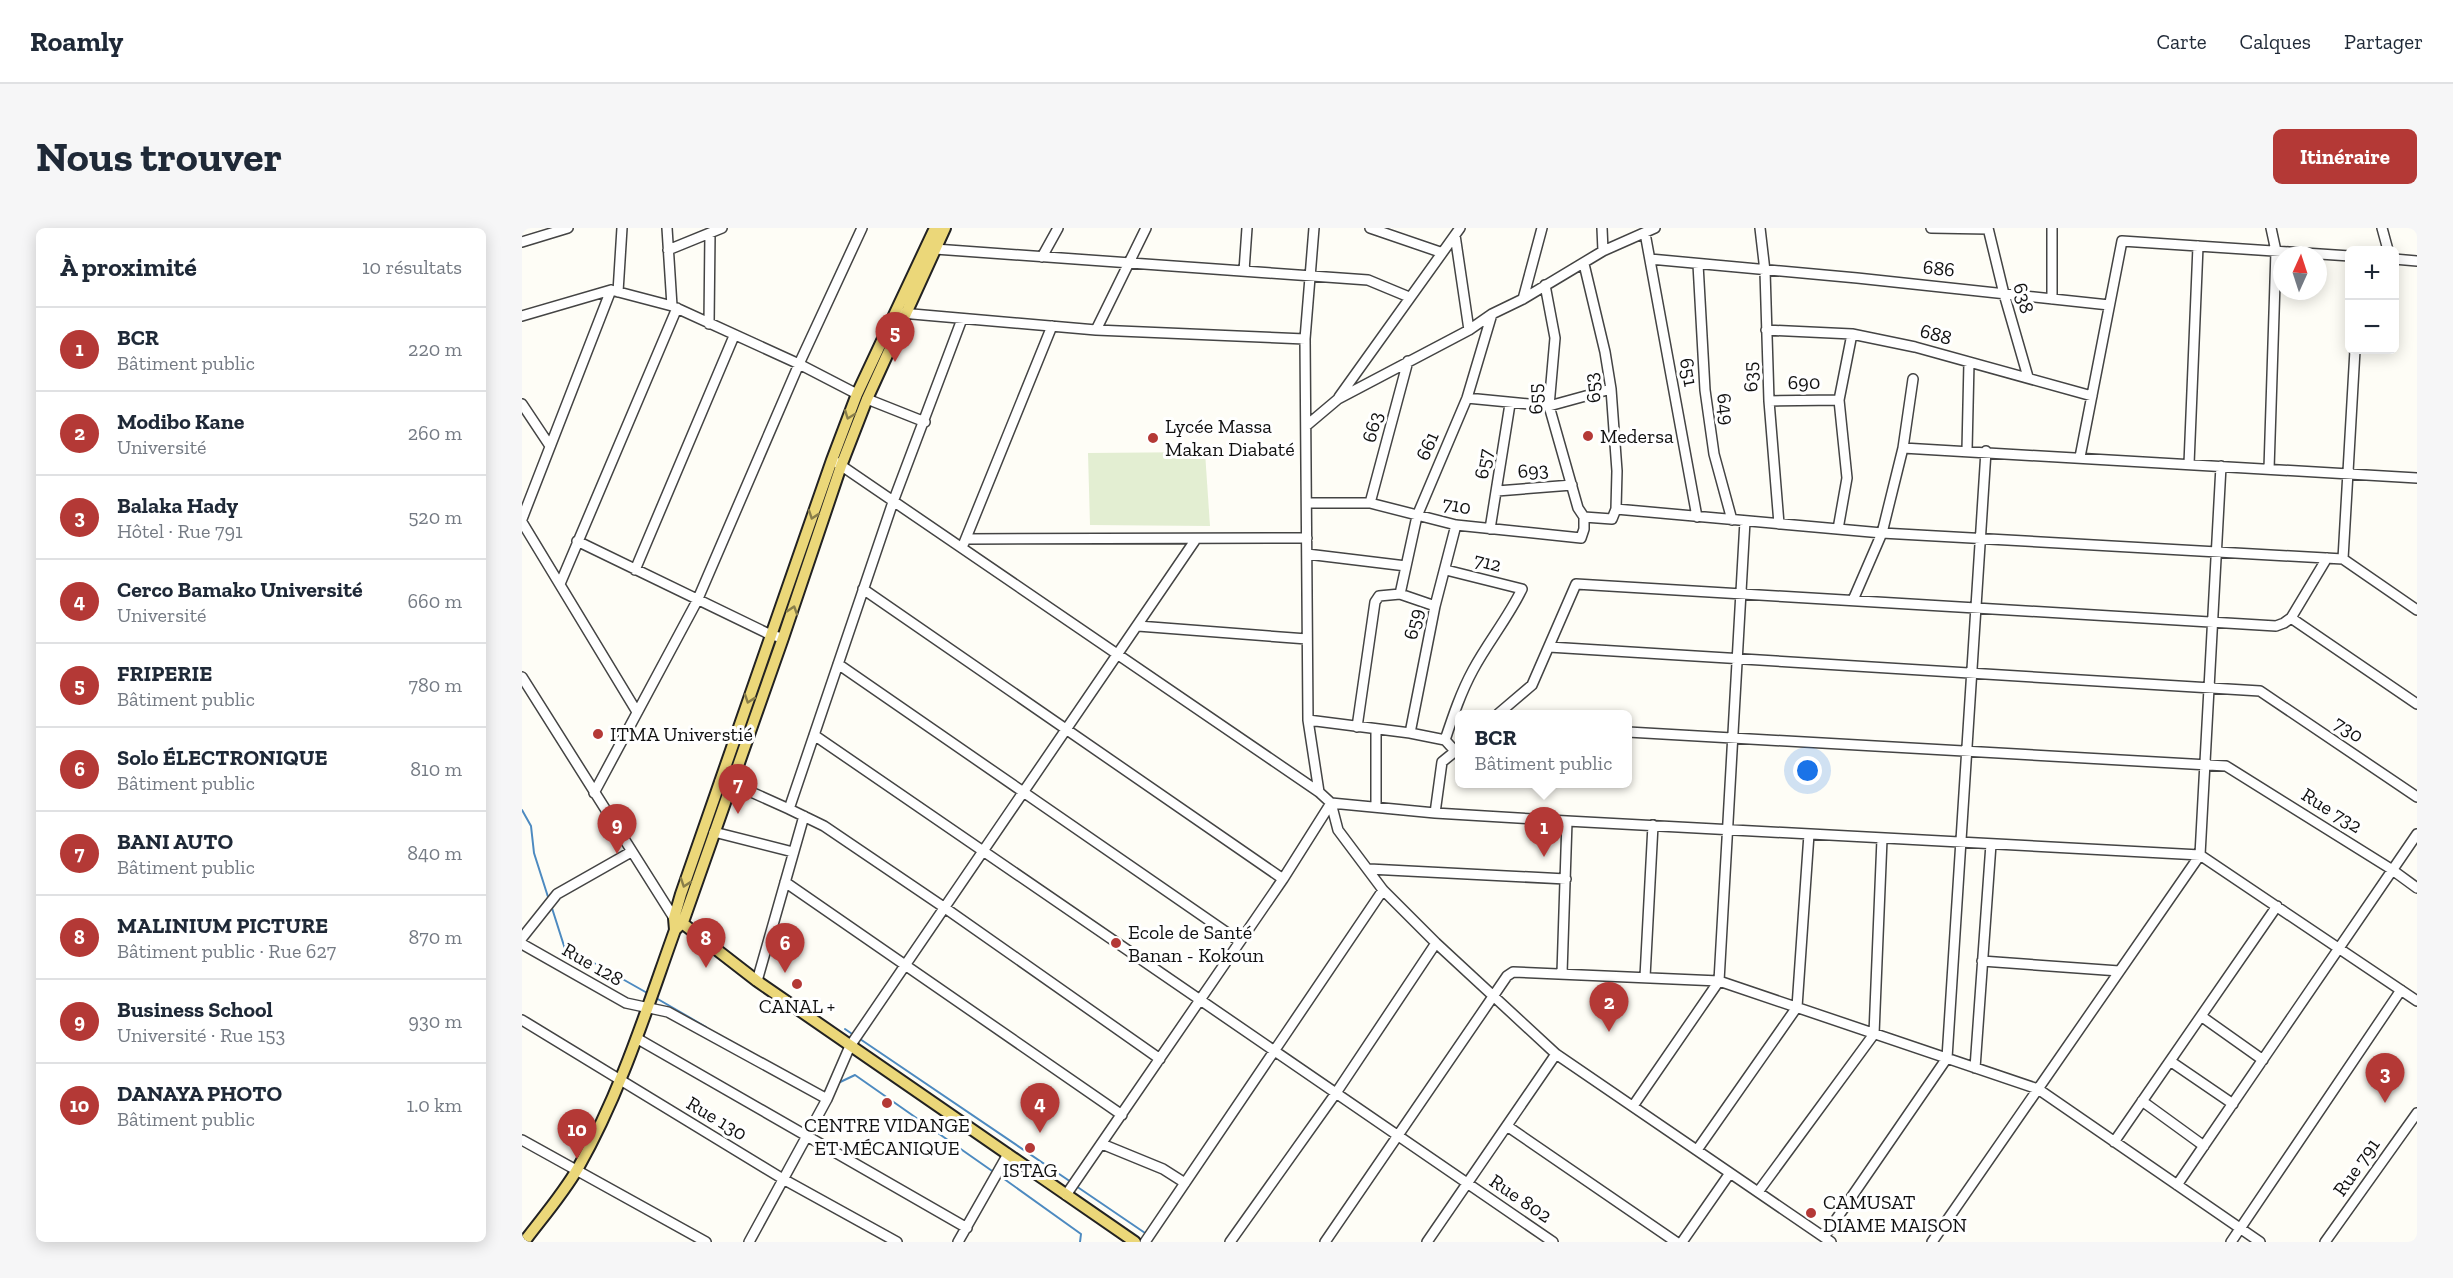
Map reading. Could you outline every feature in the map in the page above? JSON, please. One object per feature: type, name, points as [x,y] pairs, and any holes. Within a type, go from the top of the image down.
[{"type":"main road","points":[[524,1242],[576,1170],[621,1082],[638,1039],[726,782],[771,635],[862,397],[935,228]]},
{"type":"main road","points":[[900,313],[945,228]]},
{"type":"main road","points":[[677,923],[714,832],[726,782],[783,638],[837,463]]},
{"type":"main road","points":[[677,923],[850,1046],[1135,1242]]},
{"type":"street","points":[[533,228],[533,238]]},
{"type":"street","points":[[522,242],[568,228]]},
{"type":"street","points":[[622,228],[615,291],[550,446],[522,520],[637,712]]},
{"type":"street","points":[[560,584],[674,307],[667,228]]},
{"type":"street","points":[[668,250],[722,228]]},
{"type":"street","points":[[594,793],[697,601],[799,364],[862,228]]},
{"type":"street","points":[[1042,257],[1058,228]]},
{"type":"street","points":[[1096,330],[1146,228]]},
{"type":"street","points":[[1244,271],[1247,228]]},
{"type":"street","points":[[1314,228],[1305,339],[1307,639],[1308,720],[1319,792]]},
{"type":"street","points":[[1370,228],[1440,252]]},
{"type":"street","points":[[1523,299],[1542,228]]},
{"type":"street","points":[[1602,228],[1603,251]]},
{"type":"street","points":[[1306,426],[1338,399],[1469,330],[1492,314],[1523,299],[1603,251],[1655,228]]},
{"type":"street","name":"635","points":[[1760,228],[1765,271],[1769,401],[1779,524]]},
{"type":"street","points":[[1931,228],[1988,228]]},
{"type":"street","name":"638","points":[[1988,228],[2028,377]]},
{"type":"street","points":[[2052,228],[2052,299]]},
{"type":"street","points":[[2271,228],[2275,246]]},
{"type":"street","points":[[2382,228],[2387,246]]},
{"type":"street","points":[[1338,399],[1457,231]]},
{"type":"street","points":[[1457,231],[1469,330]]},
{"type":"street","points":[[709,324],[710,233]]},
{"type":"street","name":"651","points":[[1646,233],[1697,517]]},
{"type":"street","points":[[2080,457],[2122,241],[2273,251]]},
{"type":"street","points":[[2189,464],[2198,246]]},
{"type":"street","points":[[935,249],[1368,280],[1409,297]]},
{"type":"street","points":[[2327,254],[2345,256]]},
{"type":"street","points":[[2399,259],[2417,261]]},
{"type":"street","name":"686","points":[[1650,260],[1857,278],[2109,305]]},
{"type":"street","name":"653","points":[[1584,264],[1605,352],[1611,389],[1617,471],[1616,510]]},
{"type":"street","name":"649","points":[[1698,264],[1708,411],[1714,454],[1732,520]]},
{"type":"street","name":"655","points":[[1545,285],[1555,338],[1549,406],[1578,508],[1584,517]]},
{"type":"street","points":[[522,316],[615,291],[674,307],[799,364],[862,397],[925,422]]},
{"type":"street","points":[[2270,469],[2275,300]]},
{"type":"street","points":[[900,313],[1096,330],[1305,339]]},
{"type":"street","name":"661","points":[[1401,594],[1417,516],[1467,398],[1492,314]]},
{"type":"street","points":[[789,808],[893,502],[962,319]]},
{"type":"street","points":[[963,544],[1052,326]]},
{"type":"street","name":"688","points":[[1766,330],[1852,334],[1915,347],[2092,396]]},
{"type":"street","points":[[1838,530],[1847,478],[1839,400],[1852,334]]},
{"type":"street","points":[[635,570],[734,336]]},
{"type":"street","points":[[2343,559],[2355,354]]},
{"type":"street","name":"663","points":[[1370,503],[1408,361]]},
{"type":"street","points":[[1967,450],[1969,362]]},
{"type":"street","points":[[1853,600],[1882,533],[1903,448],[1913,379]]},
{"type":"street","points":[[1467,398],[1549,406],[1611,389]]},
{"type":"street","name":"690","points":[[1769,401],[1839,400]]},
{"type":"street","points":[[522,404],[550,446]]},
{"type":"street","name":"657","points":[[1490,529],[1510,404]]},
{"type":"street","points":[[1903,448],[2417,478]]},
{"type":"street","points":[[837,463],[893,502],[963,544],[1118,655],[1319,792],[1331,803],[1338,830],[1383,890],[1436,943],[1556,1054],[1828,1240],[1947,1059],[1986,452]]},
{"type":"street","points":[[1932,1242],[2200,855],[2221,466]]},
{"type":"street","name":"693","points":[[1497,491],[1572,485]]},
{"type":"street","name":"710","points":[[1306,503],[1370,503],[1456,525],[1581,538],[1584,517]]},
{"type":"street","points":[[1584,517],[1612,519],[1616,510],[1882,533],[2343,559],[2417,610]]},
{"type":"street","points":[[1633,1106],[1719,981],[1746,521]]},
{"type":"street","name":"659","points":[[1410,733],[1435,606],[1456,525]]},
{"type":"street","points":[[963,544],[1196,538],[1307,538]]},
{"type":"street","points":[[749,1242],[827,1100],[850,1046],[1196,538]]},
{"type":"street","points":[[578,541],[697,601],[771,635],[783,638]]},
{"type":"street","points":[[1307,554],[1406,566]]},
{"type":"street","points":[[1503,710],[1532,685],[1576,584],[2276,626],[2291,618],[2327,558]]},
{"type":"street","name":"712","points":[[1445,740],[1455,709],[1472,671],[1514,606],[1522,589],[1446,570]]},
{"type":"street","points":[[863,589],[1283,879]]},
{"type":"street","points":[[1357,727],[1375,602],[1379,596],[1401,594],[1435,606]]},
{"type":"street","points":[[2291,618],[2417,704]]},
{"type":"street","points":[[1138,626],[1307,639]]},
{"type":"street","points":[[1549,647],[2209,688]]},
{"type":"street","points":[[838,664],[1239,941]]},
{"type":"street","points":[[522,677],[677,923]]},
{"type":"street","name":"730","points":[[2209,688],[2260,691],[2417,797]]},
{"type":"street","points":[[1308,720],[1410,733],[1445,740],[1455,747]]},
{"type":"street","points":[[1376,729],[1376,807]]},
{"type":"street","points":[[1632,732],[2205,764]]},
{"type":"street","name":"Rue 802","points":[[814,735],[1553,1242]]},
{"type":"street","points":[[1435,813],[1443,762],[1455,752]]},
{"type":"street","name":"Rue 732","points":[[2205,764],[2226,766],[2391,869],[2417,888]]},
{"type":"street","points":[[726,782],[789,808],[824,826],[1160,1059]]},
{"type":"street","points":[[1331,803],[1435,813],[1567,821],[2200,855],[2417,1001]]},
{"type":"street","points":[[1066,1195],[1283,879],[1331,803]]},
{"type":"street","points":[[757,981],[804,816]]},
{"type":"street","points":[[1562,973],[1567,821]]},
{"type":"street","points":[[1646,977],[1653,825]]},
{"type":"street","points":[[714,832],[793,852]]},
{"type":"street","points":[[1697,1150],[1797,1007],[1809,834]]},
{"type":"street","points":[[2178,1185],[2417,834]]},
{"type":"street","points":[[1758,1192],[1874,1034],[1882,839]]},
{"type":"street","points":[[1975,1068],[1991,844]]},
{"type":"street","points":[[522,938],[557,894],[631,852]]},
{"type":"street","points":[[1368,869],[1566,879]]},
{"type":"street","points":[[785,882],[1122,1115]]},
{"type":"street","points":[[1145,1242],[1383,890]]},
{"type":"street","points":[[2114,1142],[2277,906]]},
{"type":"street","points":[[1230,1242],[1336,1093],[1436,943]]},
{"type":"street","name":"Rue 128","points":[[522,944],[626,1004],[650,1002],[827,1100]]},
{"type":"street","points":[[1982,961],[2120,971]]},
{"type":"street","points":[[1324,1242],[1507,976],[1513,972],[1719,981],[2038,1089],[2260,1242]]},
{"type":"street","points":[[2231,1242],[2402,990]]},
{"type":"street","points":[[2201,1016],[2264,1060]]},
{"type":"street","name":"Rue 130","points":[[522,1020],[783,1179],[897,1242]]},
{"type":"street","points":[[638,1039],[967,1228]]},
{"type":"street","points":[[1428,1242],[1556,1054]]},
{"type":"street","points":[[2169,1061],[2233,1104]]},
{"type":"street","points":[[2142,1101],[2204,1146]]},
{"type":"street","name":"Rue 791","points":[[2325,1242],[2417,1113]]},
{"type":"street","points":[[1507,1126],[1676,1242]]},
{"type":"street","points":[[522,1140],[706,1242]]},
{"type":"street","points":[[1102,1144],[1163,1169],[1185,1183]]},
{"type":"street","points":[[958,1242],[1008,1154]]},
{"type":"street","points":[[1682,1242],[1730,1173]]},
{"type":"green space","points":[[1205,452],[1210,526],[1090,525],[1088,453]]},
{"type":"waterway","points":[[522,810],[531,826],[534,853],[549,900]]},
{"type":"waterway","points":[[551,905],[565,949],[649,994]]},
{"type":"waterway","points":[[656,998],[706,1027]]},
{"type":"waterway","points":[[845,1029],[855,1036]]},
{"type":"waterway","points":[[860,1039],[1071,1182]]},
{"type":"waterway","points":[[836,1084],[855,1075],[995,1173]]},
{"type":"waterway","points":[[1000,1176],[1081,1234],[1080,1242]]},
{"type":"waterway","points":[[1076,1186],[1148,1235]]},
{"type":"place","name":"FRIPERIE","points":[[895,362]]},
{"type":"place","name":"Medersa","points":[[1588,436]]},
{"type":"place","name":"Lycée Massa Makan Diabaté","points":[[1153,438]]},
{"type":"place","name":"ITMA Universtié","points":[[598,734]]},
{"type":"place","name":"BANI AUTO","points":[[738,814]]},
{"type":"place","name":"Business School","points":[[617,854]]},
{"type":"place","name":"BCR","points":[[1544,857]]},
{"type":"place","name":"Ecole de Santé Banan - Kokoun","points":[[1116,943]]},
{"type":"place","name":"MALINIUM PICTURE","points":[[706,968]]},
{"type":"place","name":"Solo ÉLECTRONIQUE","points":[[785,973]]},
{"type":"place","name":"CANAL +","points":[[797,984]]},
{"type":"place","name":"Modibo Kane","points":[[1609,1032]]},
{"type":"place","name":"CENTRE VIDANGE ET MÉCANIQUE","points":[[887,1103]]},
{"type":"place","name":"Balaka Hady","points":[[2385,1103]]},
{"type":"place","name":"Cerco Bamako Université","points":[[1040,1133]]},
{"type":"place","name":"ISTAG","points":[[1030,1148]]},
{"type":"place","name":"DANAYA PHOTO","points":[[577,1159]]},
{"type":"place","name":"CAMUSAT DIAME MAISON","points":[[1811,1213]]}]
